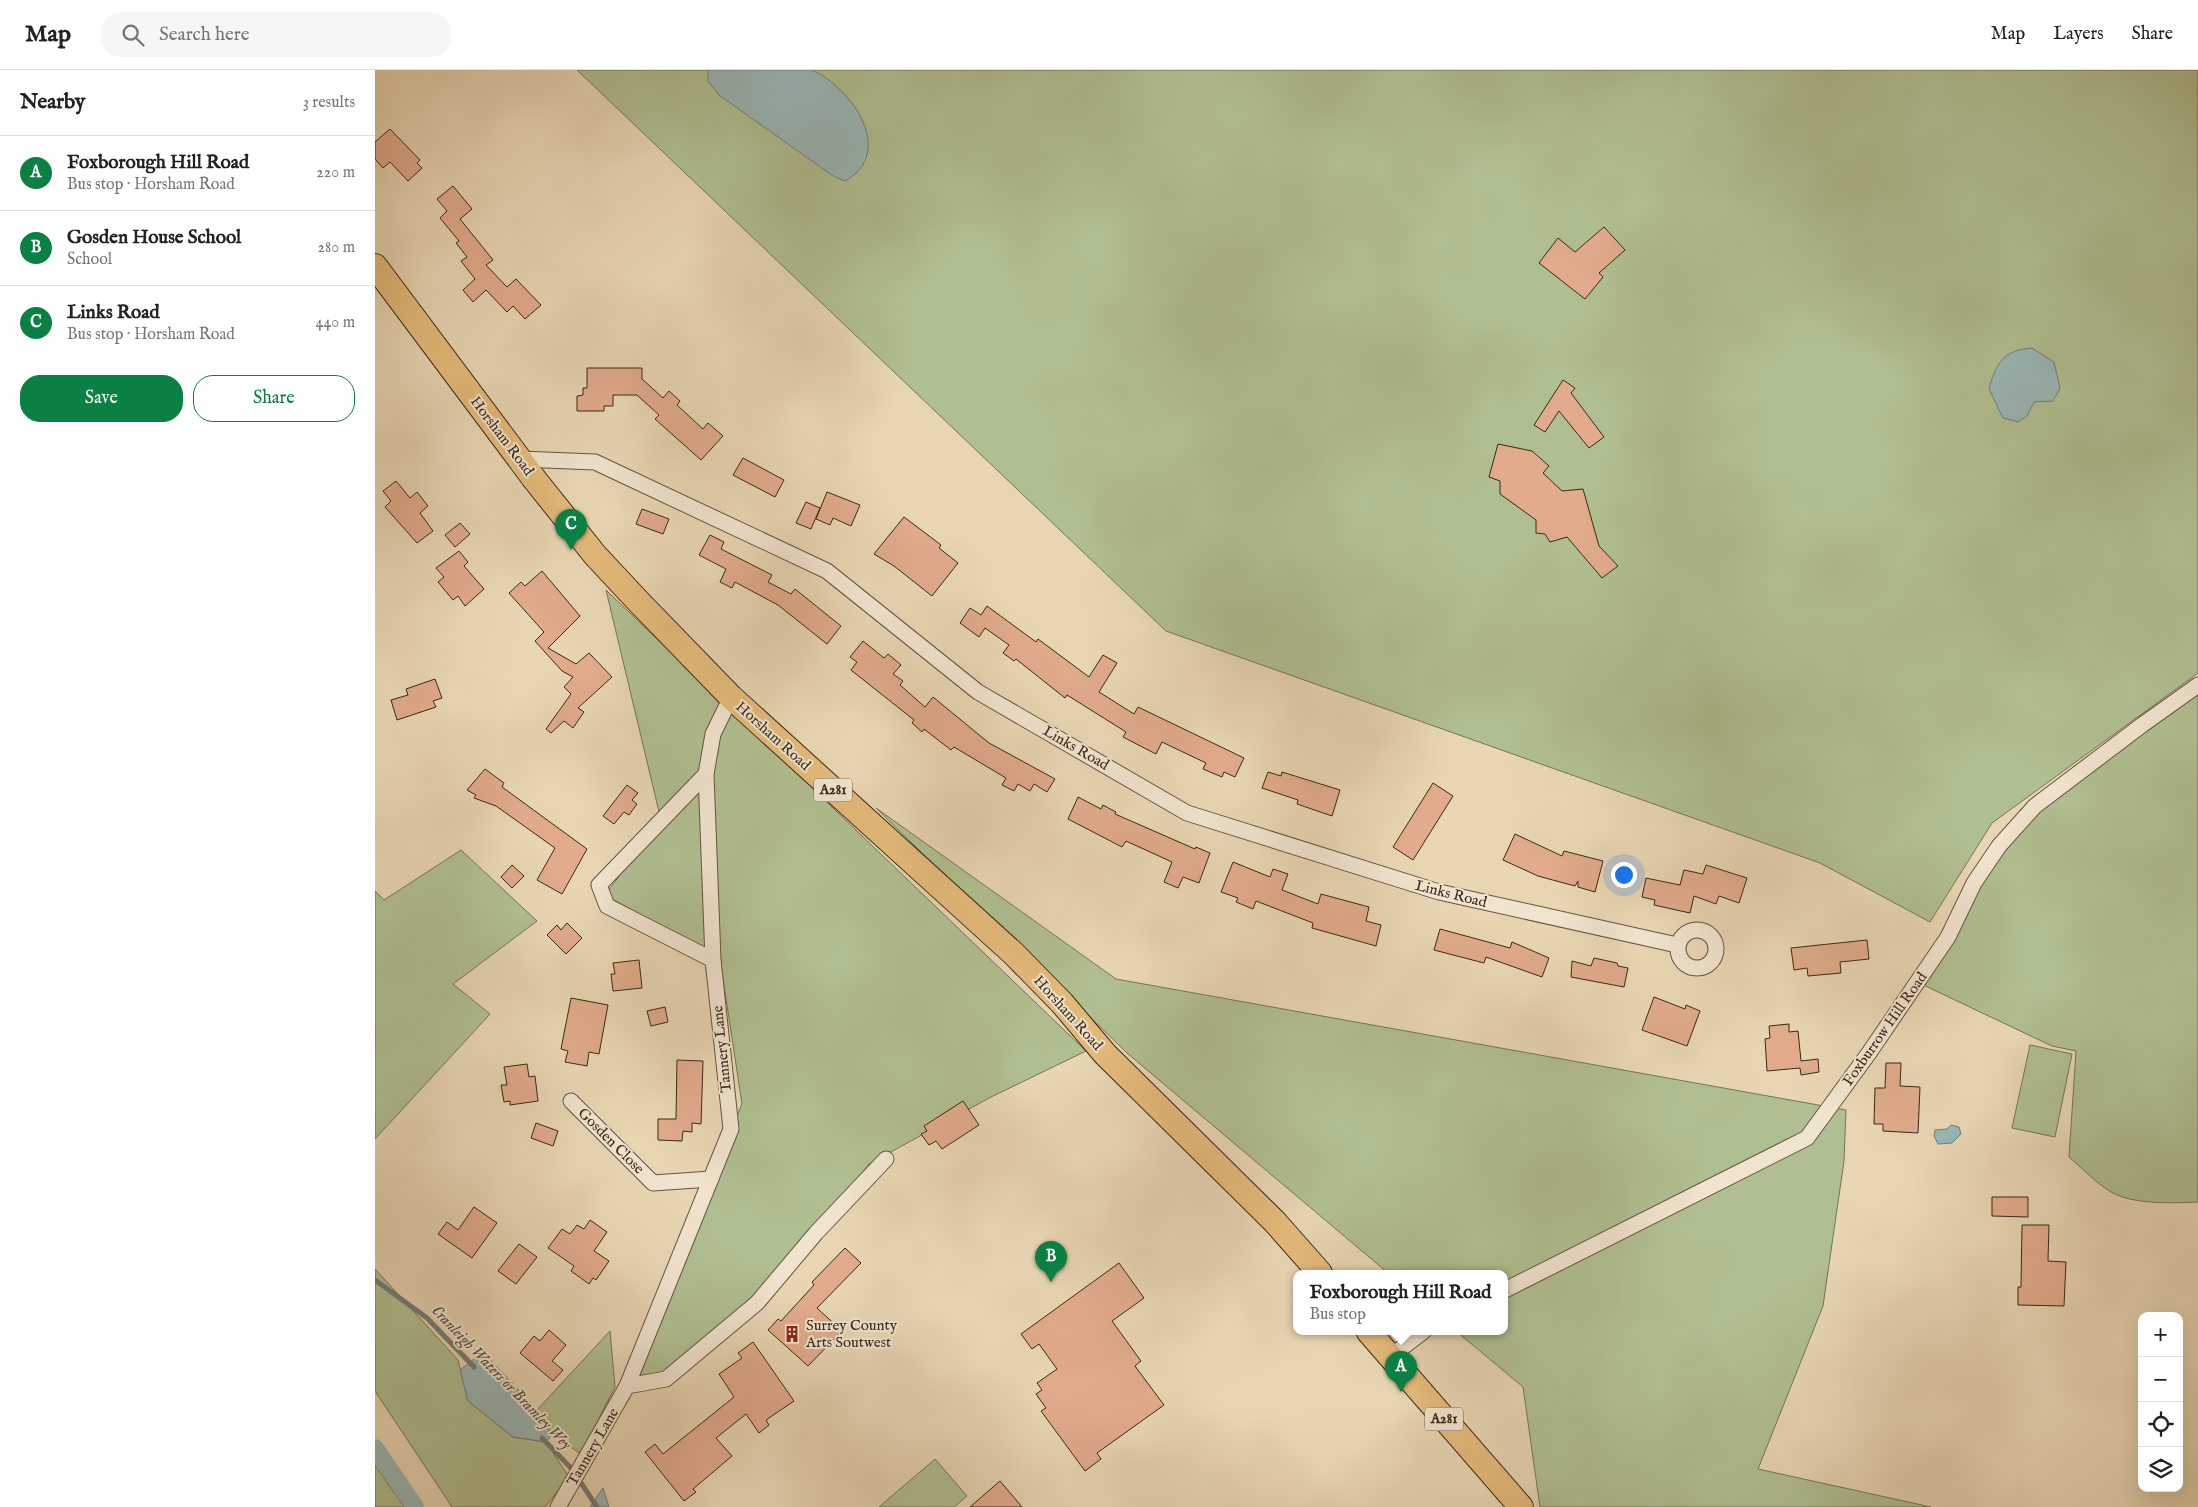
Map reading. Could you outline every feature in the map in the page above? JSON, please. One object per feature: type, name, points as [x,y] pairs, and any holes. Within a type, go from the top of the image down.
[{"type":"main road","name":"Horsham Road","points":[[375,266],[520,459],[595,555],[731,697],[1014,954],[1062,1002],[1105,1054],[1275,1222],[1317,1270]]},
{"type":"main road","name":"A281","points":[[1371,1335],[1521,1507]]},
{"type":"street","name":"Links Road","points":[[520,459],[595,462],[827,571],[978,692],[1187,813],[1439,892],[1677,944]]},
{"type":"street","name":"Foxburrow Hill Road","points":[[1508,1288],[1807,1138],[1865,1060],[1948,937],[1974,883],[1999,846],[2035,806],[2142,725],[2198,686]]},
{"type":"street","name":"Tannery Lane","points":[[558,1507],[627,1386],[731,1129],[713,960],[705,774],[713,734],[731,697]]},
{"type":"street","points":[[705,774],[599,885],[607,906],[713,960]]},
{"type":"street","name":"Gosden Close","points":[[571,1101],[653,1183],[711,1179]]},
{"type":"street","points":[[627,1386],[666,1379],[757,1304],[816,1232],[886,1159]]},
{"type":"street","points":[[1390,1357],[1419,1335]]},
{"type":"green space","points":[[577,70],[2198,70],[2198,673],[1992,823],[1930,922],[1820,863],[1166,631]]},
{"type":"green space","points":[[606,590],[1086,1051],[989,1098],[869,1164],[775,1286],[668,1385],[620,1389],[742,1104],[720,959],[605,895],[661,820]]},
{"type":"green space","points":[[2198,686],[2198,1202],[2166,1203],[2142,1201],[2111,1192],[2069,1157],[2076,1051],[2052,1046],[1917,982],[1984,868],[2035,806]]},
{"type":"green space","points":[[876,808],[1116,979],[1846,1110],[1844,1161],[1823,1306],[1758,1469],[1931,1507],[1540,1507],[1523,1387],[1461,1335],[1508,1335],[1508,1270],[1384,1270],[1127,1053]]},
{"type":"green space","points":[[461,850],[537,921],[453,984],[490,1014],[375,1139],[375,891],[384,900]]},
{"type":"green space","points":[[2030,1045],[2072,1054],[2055,1137],[2012,1128]]},
{"type":"green space","points":[[375,1269],[458,1360],[468,1401],[513,1437],[546,1442],[569,1477],[545,1507],[452,1507],[375,1391]]},
{"type":"green space","points":[[610,1331],[615,1387],[581,1454],[552,1435],[537,1410]]},
{"type":"green space","points":[[935,1459],[967,1496],[954,1507],[879,1507]]},
{"type":"green space","points":[[375,1465],[404,1507],[375,1507]]},
{"type":"water","points":[[708,70],[812,70],[827,78],[841,90],[863,121],[868,138],[867,154],[860,169],[845,181],[833,176],[719,95],[708,81]]},
{"type":"water","points":[[2032,348],[2054,362],[2060,388],[2053,401],[2034,402],[2027,416],[2018,422],[2003,418],[1989,389],[1995,372],[1998,365],[2008,355],[2022,349]]},
{"type":"water","points":[[1951,1125],[1959,1127],[1961,1134],[1952,1143],[1938,1144],[1934,1136],[1935,1130],[1947,1129]]},
{"type":"water","points":[[483,1352],[537,1410],[552,1435],[546,1442],[513,1437],[468,1401],[460,1370]]},
{"type":"water","points":[[603,1488],[609,1507],[590,1507]]},
{"type":"building","points":[[390,129],[420,160],[417,163],[422,168],[408,181],[390,162],[383,168],[375,159],[375,142]]},
{"type":"building","points":[[453,186],[472,209],[460,219],[493,260],[486,265],[507,287],[516,279],[541,305],[525,319],[513,306],[507,312],[486,290],[473,302],[463,290],[475,279],[461,261],[467,257],[456,243],[459,241],[440,218],[447,211],[437,199]]},
{"type":"building","points":[[1604,227],[1625,250],[1599,273],[1603,277],[1585,299],[1539,263],[1558,238],[1575,252]]},
{"type":"building","points":[[587,368],[642,368],[642,379],[663,398],[669,391],[680,401],[677,405],[703,429],[708,423],[723,436],[701,460],[655,419],[659,415],[637,395],[613,395],[613,406],[604,406],[604,411],[577,411],[577,396],[583,395],[583,388],[587,388]]},
{"type":"building","points":[[1563,380],[1575,388],[1571,393],[1604,437],[1589,448],[1559,411],[1545,432],[1534,425]]},
{"type":"building","points":[[1498,444],[1532,451],[1549,466],[1543,473],[1562,491],[1583,489],[1599,546],[1618,566],[1602,578],[1567,537],[1550,542],[1545,534],[1536,533],[1536,520],[1500,494],[1500,481],[1489,477]]},
{"type":"building","points":[[743,458],[784,480],[775,497],[733,475]]},
{"type":"building","points":[[396,481],[410,498],[417,492],[428,506],[420,513],[433,531],[417,543],[385,507],[391,501],[383,491]]},
{"type":"building","points":[[827,492],[860,505],[851,526],[833,518],[830,525],[816,519]]},
{"type":"building","points":[[806,502],[820,508],[811,529],[796,523]]},
{"type":"building","points":[[642,509],[669,519],[663,534],[636,524]]},
{"type":"building","points":[[904,517],[941,545],[939,548],[958,563],[932,596],[894,566],[874,554]]},
{"type":"building","points":[[460,523],[470,534],[455,547],[445,535]]},
{"type":"building","points":[[710,535],[724,542],[721,549],[772,575],[768,582],[791,594],[795,589],[841,626],[827,644],[778,605],[735,582],[732,588],[720,582],[726,569],[699,555]]},
{"type":"building","points":[[459,551],[468,562],[464,566],[484,589],[465,606],[458,596],[453,600],[438,582],[444,577],[436,568]]},
{"type":"building","points":[[542,571],[580,616],[548,648],[576,664],[589,653],[612,677],[578,708],[584,712],[573,728],[564,721],[551,733],[546,729],[571,694],[564,687],[573,677],[562,671],[535,641],[544,632],[509,593],[521,582],[525,586]]},
{"type":"building","points":[[987,606],[1036,642],[1038,639],[1089,677],[1103,655],[1117,663],[1099,692],[1134,714],[1138,707],[1244,758],[1235,777],[1224,772],[1222,777],[1203,769],[1206,763],[1162,742],[1156,754],[1123,737],[1126,732],[1067,695],[1065,698],[1016,659],[1014,661],[1003,653],[1009,645],[985,628],[979,637],[960,623],[970,608],[981,615]]},
{"type":"building","points":[[863,641],[884,658],[888,654],[901,665],[893,674],[903,681],[900,685],[925,707],[933,697],[989,743],[1055,779],[1047,792],[1034,784],[1030,791],[1018,784],[1014,791],[1002,785],[1006,778],[954,747],[951,750],[924,729],[922,732],[912,723],[914,720],[851,670],[857,662],[850,657]]},
{"type":"building","points":[[435,679],[442,698],[433,701],[436,707],[397,720],[391,700],[408,695],[406,689]]},
{"type":"building","points":[[485,769],[504,783],[502,787],[587,849],[562,894],[537,880],[555,848],[496,806],[474,798],[476,795],[467,790]]},
{"type":"building","points":[[1268,772],[1281,776],[1282,772],[1340,790],[1332,816],[1297,804],[1298,800],[1262,788]]},
{"type":"building","points":[[1433,783],[1453,796],[1413,860],[1393,847]]},
{"type":"building","points":[[627,785],[638,793],[632,800],[637,804],[629,815],[624,812],[614,824],[603,816]]},
{"type":"building","points":[[1078,797],[1101,809],[1103,805],[1116,812],[1115,814],[1195,849],[1196,847],[1210,853],[1199,883],[1183,877],[1178,888],[1164,882],[1172,862],[1126,841],[1122,847],[1068,819]]},
{"type":"building","points":[[1515,834],[1562,856],[1564,851],[1603,861],[1595,892],[1578,887],[1578,881],[1575,886],[1538,876],[1503,860]]},
{"type":"building","points":[[1233,862],[1270,877],[1273,869],[1288,874],[1282,890],[1318,904],[1321,894],[1369,907],[1366,921],[1381,925],[1376,946],[1312,928],[1313,923],[1256,901],[1253,909],[1236,902],[1238,898],[1221,892]]},
{"type":"building","points":[[512,865],[524,876],[512,888],[501,877]]},
{"type":"building","points":[[1706,865],[1747,878],[1739,903],[1719,896],[1716,904],[1694,896],[1690,913],[1654,905],[1655,900],[1642,897],[1646,878],[1680,885],[1684,870],[1703,874]]},
{"type":"building","points":[[567,923],[582,938],[566,954],[547,935],[557,925],[561,930]]},
{"type":"building","points":[[1440,929],[1510,948],[1512,942],[1549,958],[1542,977],[1486,957],[1484,963],[1434,950]]},
{"type":"building","points":[[1867,940],[1869,959],[1840,962],[1841,973],[1808,976],[1807,968],[1794,970],[1791,948]]},
{"type":"building","points":[[1594,958],[1617,963],[1618,966],[1628,968],[1624,987],[1571,977],[1572,961],[1591,966]]},
{"type":"building","points":[[639,960],[642,988],[613,991],[611,974],[615,974],[613,963]]},
{"type":"building","points":[[1654,997],[1685,1009],[1686,1005],[1700,1011],[1687,1046],[1642,1030]]},
{"type":"building","points":[[571,998],[608,1005],[599,1054],[589,1052],[587,1066],[565,1062],[568,1051],[561,1049]]},
{"type":"building","points":[[665,1007],[668,1022],[651,1026],[647,1011]]},
{"type":"building","points":[[1789,1024],[1789,1032],[1798,1031],[1801,1061],[1818,1059],[1819,1072],[1801,1075],[1800,1068],[1767,1071],[1765,1039],[1770,1038],[1769,1026]]},
{"type":"building","points":[[677,1060],[703,1061],[701,1124],[692,1123],[692,1132],[683,1131],[682,1141],[658,1140],[658,1119],[676,1119]]},
{"type":"building","points":[[1886,1063],[1901,1063],[1900,1086],[1920,1087],[1918,1133],[1883,1131],[1883,1124],[1874,1124],[1875,1088],[1885,1088]]},
{"type":"building","points":[[527,1064],[529,1077],[535,1076],[538,1101],[510,1105],[510,1101],[504,1102],[501,1085],[507,1085],[504,1067]]},
{"type":"building","points":[[963,1101],[979,1125],[942,1149],[936,1141],[929,1145],[921,1134],[927,1131],[924,1126]]},
{"type":"building","points":[[536,1123],[558,1131],[553,1146],[531,1138]]},
{"type":"building","points":[[1992,1197],[2028,1197],[2028,1217],[1992,1216]]},
{"type":"building","points":[[474,1207],[497,1223],[472,1258],[438,1234],[447,1222],[458,1230]]},
{"type":"building","points":[[590,1220],[607,1232],[594,1251],[609,1261],[596,1280],[593,1278],[589,1284],[571,1271],[574,1266],[548,1248],[562,1229],[570,1234],[577,1225],[584,1229]]},
{"type":"building","points":[[2022,1225],[2049,1225],[2048,1261],[2066,1262],[2064,1306],[2018,1305],[2018,1287],[2021,1287]]},
{"type":"building","points":[[519,1244],[537,1257],[516,1284],[498,1271]]},
{"type":"building","points":[[845,1248],[861,1263],[817,1308],[842,1331],[808,1366],[768,1330],[778,1319],[781,1321],[814,1285],[812,1282]]},
{"type":"building","points":[[1119,1263],[1144,1298],[1112,1321],[1141,1361],[1135,1366],[1164,1405],[1097,1453],[1101,1459],[1085,1471],[1041,1411],[1046,1408],[1036,1394],[1042,1390],[1037,1383],[1057,1369],[1039,1344],[1032,1349],[1021,1334]]},
{"type":"building","points":[[549,1330],[566,1345],[552,1361],[563,1370],[553,1381],[520,1353],[534,1336],[540,1341]]},
{"type":"building","points":[[753,1342],[794,1401],[766,1420],[769,1425],[759,1433],[746,1414],[716,1438],[732,1456],[693,1489],[696,1492],[684,1501],[645,1452],[655,1444],[663,1454],[734,1397],[719,1374],[742,1358],[738,1353]]},
{"type":"building","points":[[1000,1481],[1022,1507],[970,1507]]},
{"type":"waterway","name":"Cranleigh Waters or Bramley Wey","points":[[375,1280],[427,1318],[474,1367]]},
{"type":"waterway","name":"Cranleigh Waters or Bramley Wey","points":[[542,1438],[571,1468],[597,1507]]},
{"type":"waterway","points":[[375,1448],[415,1507]]},
{"type":"place","name":"Links Road","points":[[571,550]]},
{"type":"place","name":"Gosden House School","points":[[1051,1282]]},
{"type":"place","name":"Surrey County Arts Soutwest","points":[[792,1334]]},
{"type":"place","name":"Foxborough Hill Road","points":[[1401,1392]]}]
